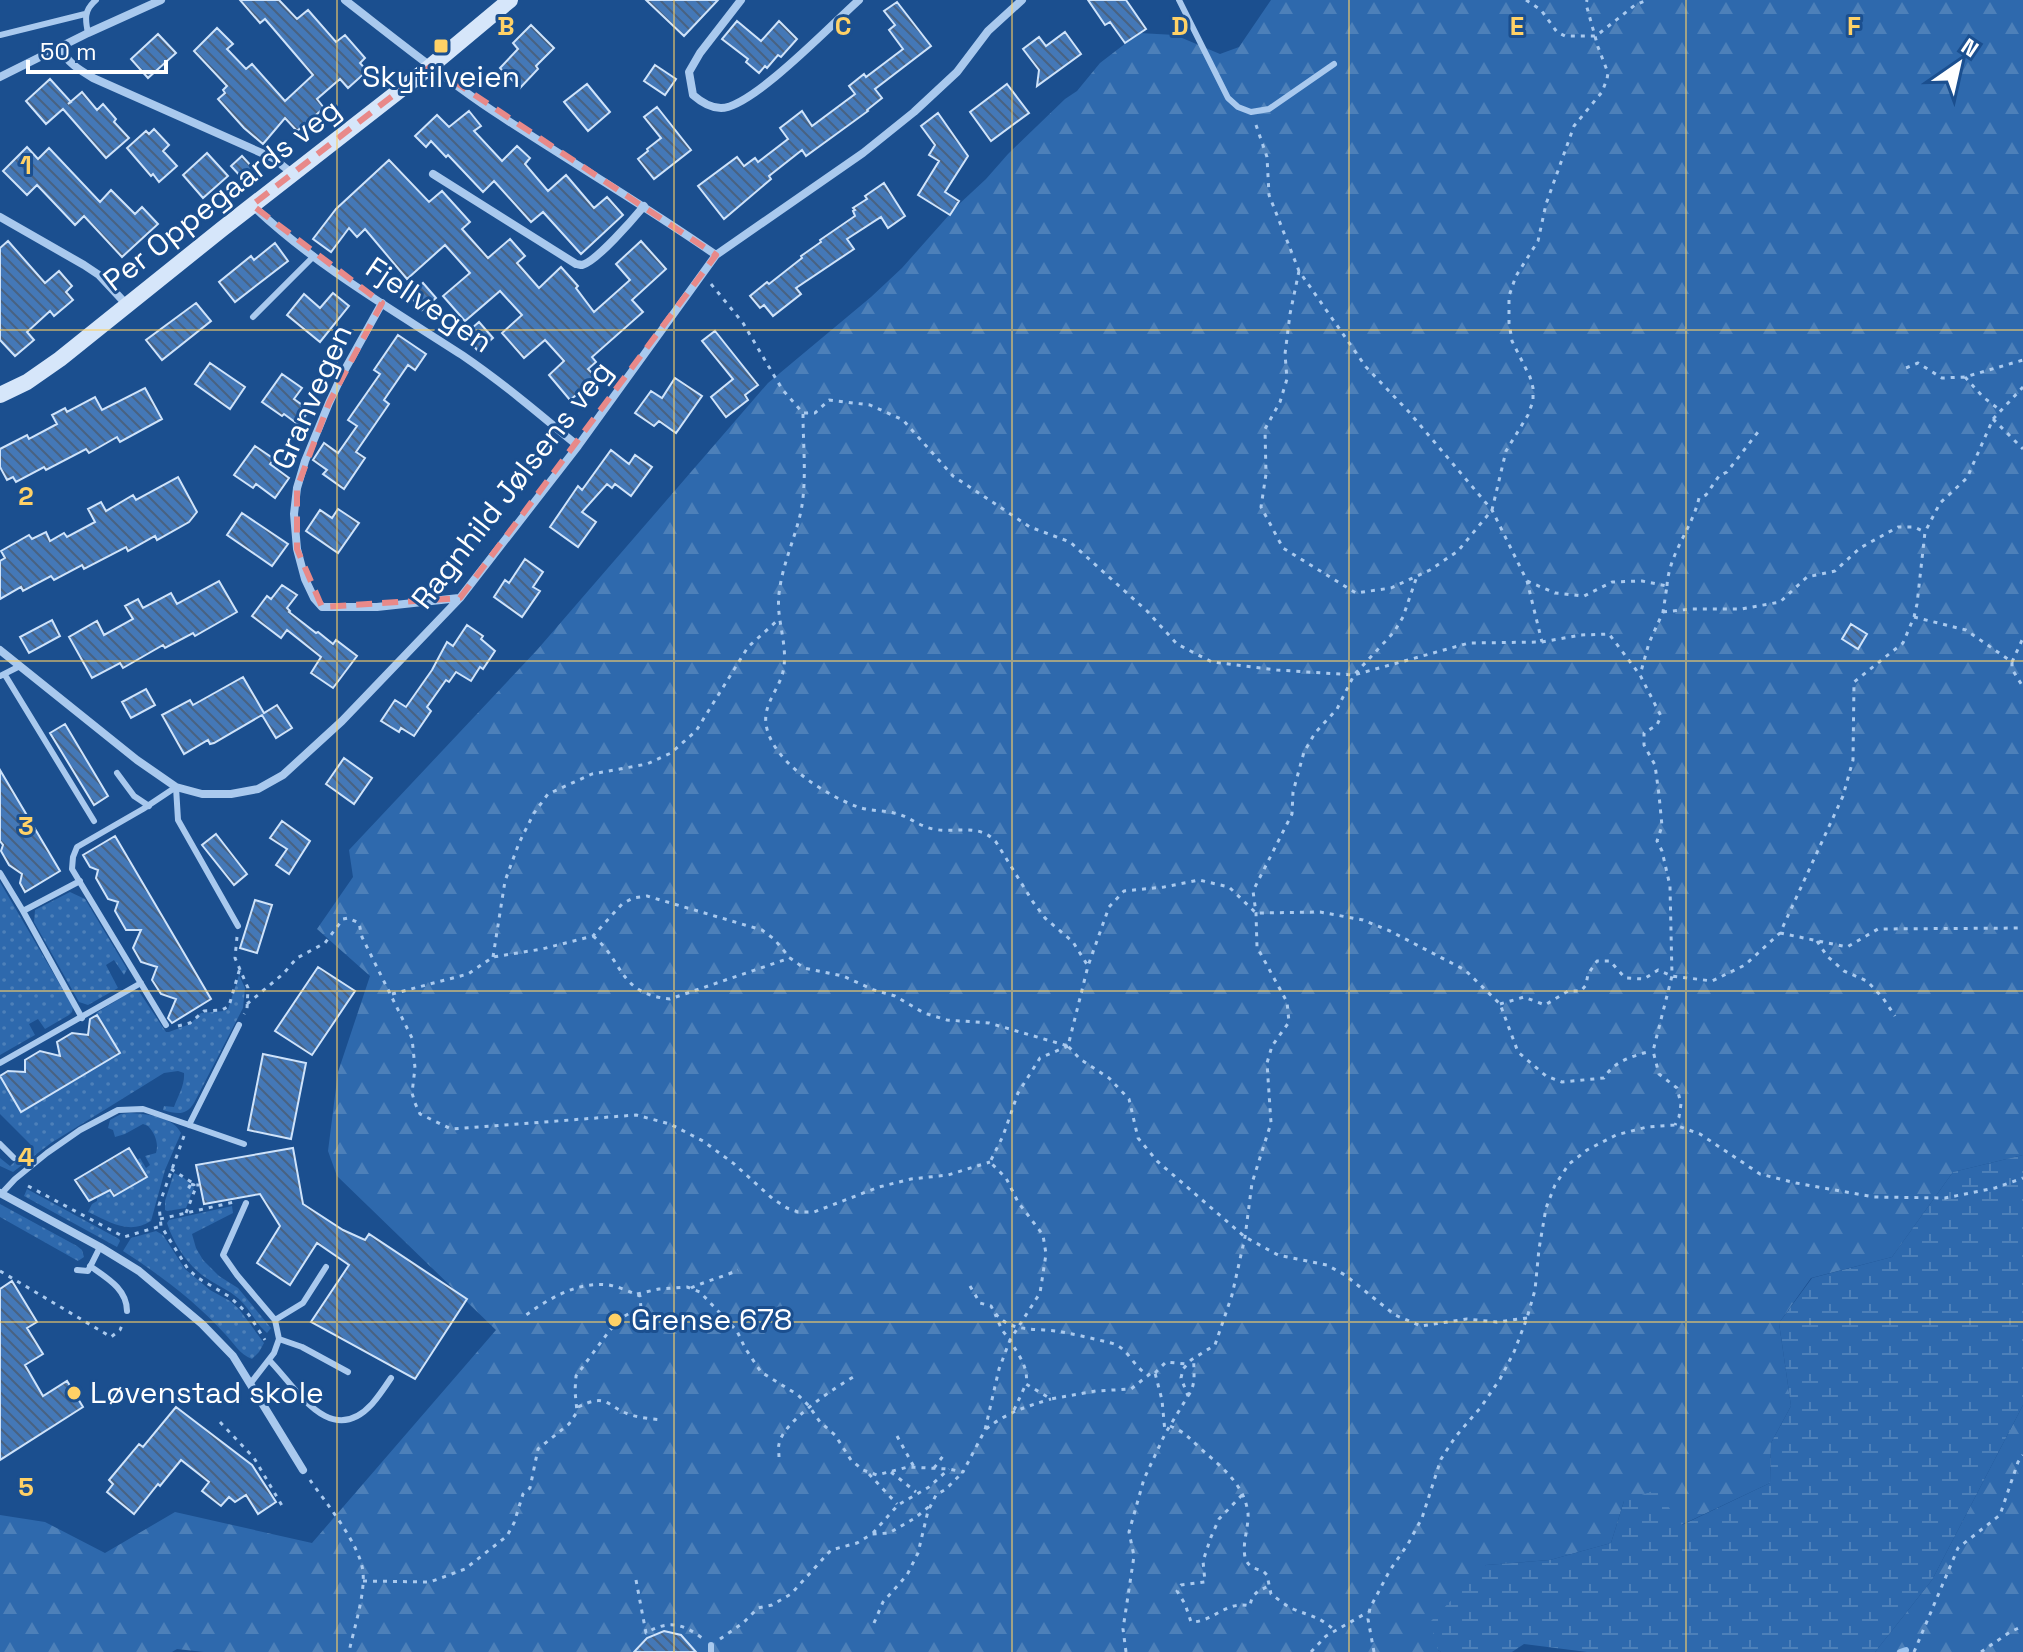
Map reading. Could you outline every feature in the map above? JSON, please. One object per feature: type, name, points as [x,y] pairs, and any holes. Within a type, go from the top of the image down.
[{"type":"street","points":[[0,77],[161,0]]},
{"type":"street","points":[[345,0],[490,109],[716,255]]},
{"type":"street","name":"Per Oppegaards veg","points":[[2,390],[27,382],[60,359],[510,0]]},
{"type":"street","points":[[741,0],[689,72],[693,95],[712,107],[724,109],[764,87],[859,0]]},
{"type":"street","name":"Ragnhild Jølsens veg","points":[[0,650],[137,760],[176,787],[202,794],[231,794],[258,789],[283,775],[342,721],[460,598],[578,446],[716,255],[863,153],[914,112],[957,72],[988,31],[1022,0]]},
{"type":"street","points":[[60,48],[67,61],[101,83],[273,158],[293,174]]},
{"type":"street","points":[[433,174],[576,264],[583,265],[590,261],[644,206]]},
{"type":"street","name":"Fjellvegen","points":[[252,205],[314,256],[526,402],[578,446]]},
{"type":"street","points":[[0,217],[99,275],[128,305]]},
{"type":"street","name":"Granvegen","points":[[382,303],[343,373],[305,461],[294,514],[297,549],[305,579],[322,607],[377,607],[460,598]]},
{"type":"street","points":[[1,1193],[139,1271],[186,1309],[233,1356],[303,1470]]},
{"type":"lane","points":[[88,33],[85,14],[96,0]]},
{"type":"lane","points":[[1179,0],[1228,98],[1238,107],[1251,112],[1269,109],[1334,64]]},
{"type":"lane","points":[[0,35],[85,14]]},
{"type":"lane","points":[[253,317],[314,256]]},
{"type":"lane","points":[[20,666],[2,675],[94,821]]},
{"type":"lane","points":[[117,773],[134,796],[149,806]]},
{"type":"lane","points":[[166,1025],[72,869],[77,847],[176,787]]},
{"type":"lane","points":[[176,787],[178,820],[238,926]]},
{"type":"lane","points":[[0,873],[82,1018]]},
{"type":"lane","points":[[23,911],[80,881]]},
{"type":"lane","points":[[0,1063],[141,983]]},
{"type":"lane","points":[[189,1125],[239,1025]]},
{"type":"lane","points":[[1,1193],[80,1130],[118,1110],[143,1109],[244,1144]]},
{"type":"lane","points":[[0,1144],[14,1158]]},
{"type":"lane","points":[[246,1203],[223,1255],[275,1320],[279,1339],[271,1357],[250,1384]]},
{"type":"lane","points":[[77,1270],[88,1271],[100,1247]]},
{"type":"lane","points":[[90,1266],[117,1285],[127,1311]]},
{"type":"lane","points":[[275,1320],[303,1303],[326,1267]]},
{"type":"lane","points":[[279,1339],[302,1347],[348,1372]]},
{"type":"lane","points":[[271,1357],[316,1411],[337,1421],[351,1419],[372,1405],[391,1378]]},
{"type":"path","points":[[1526,0],[1541,10],[1557,32],[1565,36],[1596,36],[1635,5],[1647,0]]},
{"type":"path","points":[[1299,271],[1285,354],[1287,379],[1280,402],[1265,429],[1266,474],[1261,507],[1283,548],[1356,593],[1391,588],[1430,570],[1458,551],[1492,510],[1506,451],[1533,401],[1530,377],[1512,341],[1509,296],[1516,276],[1538,241],[1552,183],[1574,126],[1602,92],[1607,79],[1608,73],[1598,47],[1587,0]]},
{"type":"path","points":[[1251,112],[1267,157],[1269,195],[1299,271],[1366,367],[1409,412],[1492,510],[1527,581],[1542,642]]},
{"type":"path","points":[[702,273],[743,323],[782,389],[803,413],[804,491],[778,596],[784,668],[767,709],[766,724],[775,749],[828,793],[860,808],[897,813],[920,826],[935,830],[981,831],[990,835],[1033,902],[1045,918],[1073,942],[1088,966]]},
{"type":"path","points":[[1906,368],[1918,363],[1942,378],[1965,377],[2023,360]]},
{"type":"path","points":[[1965,377],[2000,410]]},
{"type":"path","points":[[1500,1004],[1524,997],[1545,1005],[1568,991],[1581,991],[1597,961],[1610,961],[1625,978],[1644,979],[1658,970],[1672,976],[1712,981],[1745,965],[1780,933],[1843,796],[1853,760],[1854,682],[1903,643],[1914,617],[1925,532],[1940,503],[1967,478],[1993,419],[2023,387]]},
{"type":"path","points":[[803,413],[815,413],[829,400],[870,405],[903,420],[953,476],[1030,527],[1070,542],[1147,611],[1177,644],[1212,662],[1354,675],[1469,643],[1542,642],[1609,634],[1640,675],[1661,716],[1657,725],[1644,733],[1644,745],[1655,765],[1662,826],[1657,841],[1670,886],[1672,976],[1653,1051],[1659,1074],[1677,1088],[1681,1104],[1675,1125]]},
{"type":"path","points":[[1993,419],[2023,449]]},
{"type":"path","points":[[1640,675],[1649,643],[1663,612],[1668,568],[1697,510],[1699,498],[1706,495],[1719,476],[1727,472],[1758,432]]},
{"type":"path","points":[[1663,612],[1741,609],[1780,602],[1807,577],[1835,571],[1860,548],[1898,527],[1914,527],[1925,532]]},
{"type":"path","points":[[1188,1396],[1181,1378],[1186,1364],[1215,1345],[1232,1295],[1245,1237],[1252,1183],[1271,1123],[1267,1063],[1272,1046],[1289,1022],[1287,1002],[1257,947],[1253,891],[1292,814],[1293,792],[1304,752],[1315,733],[1337,709],[1354,675],[1394,632],[1403,617],[1417,576]]},
{"type":"path","points":[[1527,581],[1555,593],[1584,596],[1612,582],[1642,581],[1667,586]]},
{"type":"path","points":[[1914,617],[1966,630],[2012,662]]},
{"type":"path","points":[[493,957],[505,881],[519,843],[548,794],[592,774],[647,764],[671,753],[696,731],[748,647],[779,619]]},
{"type":"path","points":[[2023,638],[2012,662],[2012,669],[2023,687]]},
{"type":"path","points":[[1068,1046],[1088,966],[1109,907],[1124,891],[1199,880],[1229,887],[1256,913],[1320,912],[1363,920],[1465,970],[1500,1004],[1518,1052],[1546,1076],[1562,1082],[1604,1078],[1609,1069],[1627,1058],[1653,1051]]},
{"type":"path","points":[[390,995],[468,974],[493,957],[593,936],[622,904],[647,896],[762,930],[804,968],[843,976],[895,996],[924,1013],[947,1020],[989,1023],[1068,1046],[1080,1059],[1109,1078],[1129,1099],[1138,1138],[1157,1161],[1245,1237],[1278,1255],[1327,1265],[1345,1275],[1395,1315],[1421,1326],[1467,1319],[1497,1322],[1527,1318]]},
{"type":"path","points":[[247,1004],[297,958],[325,943],[343,919],[348,918],[359,923],[362,937],[412,1038],[415,1068],[412,1093],[420,1114],[451,1129],[636,1115],[670,1124],[703,1141],[773,1199],[798,1212],[814,1212],[879,1187],[948,1175],[990,1162],[1018,1093],[1040,1058],[1068,1046]]},
{"type":"path","points":[[238,926],[235,958],[248,988],[247,1009],[239,1025]]},
{"type":"path","points":[[1780,933],[1847,947],[1878,929],[2023,928]]},
{"type":"path","points":[[593,936],[604,945],[631,985],[655,998],[670,999],[790,958]]},
{"type":"path","points":[[1817,941],[1827,956],[1844,971],[1867,981],[1895,1016]]},
{"type":"path","points":[[166,1025],[169,1030],[190,1023],[204,1011],[229,1006],[240,968]]},
{"type":"path","points":[[189,1125],[159,1205],[161,1226],[188,1269],[230,1297],[249,1315],[271,1357]]},
{"type":"path","points":[[1311,1652],[1326,1636],[1368,1612],[1422,1518],[1441,1459],[1500,1379],[1514,1352],[1535,1290],[1546,1208],[1555,1185],[1569,1164],[1587,1150],[1616,1135],[1647,1127],[1675,1125],[1700,1134],[1760,1174],[1874,1197],[1945,1198],[1995,1188],[2023,1178]]},
{"type":"path","points":[[874,1623],[883,1602],[907,1575],[918,1553],[928,1511],[936,1495],[963,1472],[985,1430],[999,1369],[1010,1340],[1040,1293],[1046,1254],[1043,1235],[1018,1202],[1006,1178],[990,1162]]},
{"type":"path","points":[[171,1169],[197,1185],[186,1213]]},
{"type":"path","points":[[15,1179],[124,1237],[161,1226]]},
{"type":"path","points":[[159,1219],[240,1201],[246,1203]]},
{"type":"path","points":[[691,1288],[738,1270]]},
{"type":"path","points":[[0,1271],[111,1337],[120,1330],[127,1311]]},
{"type":"path","points":[[526,1315],[549,1298],[594,1285],[610,1285],[637,1294],[687,1287],[700,1292],[737,1331],[761,1372],[798,1395],[835,1435],[851,1460],[866,1471],[898,1505]]},
{"type":"path","points":[[970,1286],[980,1303],[991,1306],[1025,1367],[1026,1384],[1014,1411]]},
{"type":"path","points":[[363,1581],[430,1582],[465,1569],[507,1536],[523,1494],[530,1488],[538,1449],[569,1424],[577,1412],[576,1376],[621,1318],[641,1309],[637,1294]]},
{"type":"path","points":[[995,1314],[1005,1323],[1018,1328],[1059,1332],[1123,1347],[1132,1361],[1148,1375]]},
{"type":"path","points":[[1126,1652],[1123,1629],[1134,1556],[1129,1532],[1144,1479],[1165,1434],[1192,1390],[1194,1358]]},
{"type":"path","points":[[985,1430],[1014,1411],[1051,1399],[1131,1389],[1166,1362],[1186,1364]]},
{"type":"path","points":[[1155,1373],[1162,1400],[1165,1434]]},
{"type":"path","points":[[779,1457],[780,1439],[796,1418],[855,1376]]},
{"type":"path","points":[[1026,1384],[1051,1399]]},
{"type":"path","points":[[578,1407],[602,1400],[630,1415],[663,1420]]},
{"type":"path","points":[[220,1422],[254,1458],[284,1509]]},
{"type":"path","points":[[1170,1426],[1185,1433],[1235,1481],[1248,1516],[1244,1555],[1247,1564],[1267,1575],[1271,1594],[1292,1609],[1311,1614],[1335,1631]]},
{"type":"path","points":[[897,1436],[914,1467]]},
{"type":"path","points":[[934,1468],[946,1452]]},
{"type":"path","points":[[1914,1652],[1958,1548],[2000,1515],[2023,1455]]},
{"type":"path","points":[[932,1458],[934,1468]]},
{"type":"path","points":[[866,1471],[877,1475],[914,1467],[963,1472]]},
{"type":"path","points":[[636,1580],[646,1633],[672,1624],[687,1627],[711,1649],[758,1608],[772,1605],[791,1594],[831,1550],[857,1543],[872,1534],[898,1505],[929,1487],[949,1469]]},
{"type":"path","points":[[303,1470],[359,1557],[363,1581],[349,1652]]},
{"type":"path","points":[[891,1472],[918,1493]]},
{"type":"path","points":[[1242,1495],[1219,1519],[1211,1537],[1203,1561],[1205,1582],[1181,1585],[1177,1591],[1191,1622],[1202,1622],[1238,1603],[1250,1606],[1251,1597],[1269,1586]]},
{"type":"path","points":[[872,1534],[889,1533],[931,1505]]},
{"type":"path","points":[[1368,1612],[1374,1652]]},
{"type":"path","points":[[1981,1652],[2023,1626]]},
{"type":"highlighted area","points":[[431,66],[716,255],[460,598],[322,607],[297,549],[297,488],[329,403],[382,303],[252,205]]},
{"type":"green space","points":[[1271,0],[2023,0],[2023,1155],[1953,1172],[1892,1257],[1811,1278],[1779,1323],[1791,1406],[1771,1443],[1770,1483],[1681,1525],[1624,1501],[1611,1543],[1550,1560],[1486,1565],[1438,1650],[1441,1652],[204,1652],[177,1649],[172,1652],[0,1652],[0,1515],[45,1522],[105,1553],[175,1512],[312,1543],[496,1330],[337,1176],[328,1151],[338,1072],[370,976],[317,929],[353,877],[349,850],[537,650],[768,383],[902,268],[957,206],[1065,99],[1077,91],[1100,63],[1139,33],[1175,35],[1220,54],[1239,47]]},
{"type":"green space","points":[[0,882],[73,1007],[69,1015],[45,1029],[38,1019],[29,1024],[35,1035],[0,1055]]},
{"type":"green space","points":[[70,892],[85,899],[127,969],[124,975],[114,960],[106,965],[118,988],[88,1005],[79,1002],[34,922],[35,910]]},
{"type":"green space","points":[[239,975],[245,988],[243,1008],[188,1110],[177,1113],[163,1110],[164,1106],[174,1107],[184,1077],[184,1073],[178,1071],[164,1073],[51,1143],[13,1172],[0,1166],[0,1158],[10,1166],[32,1146],[0,1114],[0,1074],[21,1111],[119,1054],[96,1013],[138,990],[166,1032],[169,1032],[190,1024],[201,1013],[228,1009]]},
{"type":"green space","points":[[130,1113],[166,1120],[181,1133],[165,1170],[151,1221],[135,1227],[120,1226],[88,1212],[107,1185],[115,1196],[146,1177],[137,1160],[140,1158],[146,1168],[150,1165],[145,1156],[156,1153],[157,1142],[148,1126],[143,1124],[115,1137],[113,1130],[108,1128],[110,1120]]},
{"type":"green space","points":[[2023,1155],[2023,1405],[1932,1580],[1875,1652],[1587,1652],[1524,1644],[1512,1652],[1438,1650],[1431,1621],[1486,1565],[1550,1560],[1611,1543],[1624,1501],[1656,1490],[1682,1525],[1770,1483],[1771,1443],[1791,1406],[1779,1323],[1812,1278],[1892,1257],[1953,1172]]},
{"type":"green space","points":[[174,1173],[194,1188],[186,1208],[167,1211],[165,1201]]},
{"type":"green space","points":[[27,1189],[119,1239],[117,1247],[24,1196]]},
{"type":"green space","points":[[0,1204],[77,1246],[84,1257],[78,1261],[0,1217]]},
{"type":"green space","points":[[232,1206],[233,1213],[192,1234],[203,1260],[219,1276],[238,1288],[271,1328],[267,1333],[239,1299],[202,1275],[191,1264],[176,1245],[167,1223]]},
{"type":"green space","points":[[156,1231],[163,1235],[185,1269],[239,1309],[264,1343],[252,1359],[164,1279],[123,1251],[131,1238]]},
{"type":"green space","points":[[2023,1405],[2023,1652],[1875,1652],[1932,1580]]},
{"type":"building","points":[[240,0],[279,0],[297,19],[308,10],[336,42],[345,35],[365,58],[360,63],[367,71],[348,88],[340,79],[317,99],[324,108],[297,131],[285,118],[263,144],[218,99],[227,86],[194,51],[217,28],[233,44],[227,49],[246,69],[252,64],[285,101],[313,75],[265,19],[260,23]]},
{"type":"building","points":[[646,0],[718,0],[684,36]]},
{"type":"building","points":[[1088,0],[1126,0],[1146,29],[1125,43],[1110,22],[1105,25]]},
{"type":"building","points":[[897,2],[931,46],[875,89],[882,98],[868,111],[806,156],[802,150],[724,219],[698,186],[737,157],[744,166],[755,158],[758,162],[788,139],[780,128],[802,111],[812,126],[855,94],[849,86],[903,49],[889,30],[895,25],[884,11]]},
{"type":"building","points":[[737,21],[761,41],[779,21],[797,39],[781,57],[778,55],[759,73],[746,62],[748,59],[722,39]]},
{"type":"building","points":[[531,25],[554,48],[520,88],[500,68],[518,49],[513,43]]},
{"type":"building","points":[[1065,32],[1081,54],[1037,86],[1039,70],[1023,49],[1039,37],[1046,46]]},
{"type":"building","points":[[158,34],[176,53],[148,78],[131,59]]},
{"type":"building","points":[[655,65],[676,79],[665,95],[644,81]]},
{"type":"building","points":[[50,79],[71,102],[82,92],[97,110],[103,104],[129,138],[106,158],[63,109],[46,124],[26,101]]},
{"type":"building","points":[[587,84],[610,112],[588,131],[564,102]]},
{"type":"building","points":[[1007,84],[1029,113],[991,141],[970,112]]},
{"type":"building","points":[[657,107],[691,150],[654,179],[638,159],[661,138],[644,117]]},
{"type":"building","points":[[469,111],[481,126],[474,131],[502,161],[517,146],[530,158],[525,164],[548,191],[566,175],[594,208],[607,197],[623,215],[581,254],[543,212],[531,222],[494,181],[483,192],[431,141],[426,147],[415,136],[437,115],[449,127]]},
{"type":"building","points":[[938,113],[968,156],[945,192],[959,201],[950,215],[918,195],[939,161],[929,155],[935,145],[921,126]]},
{"type":"building","points":[[154,129],[169,145],[163,151],[177,166],[159,182],[127,148],[146,131],[149,134]]},
{"type":"building","points":[[27,147],[38,159],[49,148],[100,202],[111,190],[135,214],[142,207],[158,224],[122,257],[84,216],[75,225],[37,185],[27,195],[3,171]]},
{"type":"building","points":[[207,153],[228,176],[203,198],[183,175]]},
{"type":"building","points":[[242,156],[254,169],[243,179],[231,166]]},
{"type":"building","points":[[389,160],[429,202],[442,191],[470,222],[462,229],[488,258],[510,239],[525,256],[517,263],[539,288],[561,267],[578,286],[576,288],[594,312],[630,280],[616,264],[641,241],[666,269],[632,300],[643,312],[592,357],[596,362],[588,369],[597,378],[570,400],[549,375],[564,361],[545,340],[524,358],[502,333],[522,315],[500,291],[465,321],[443,296],[470,273],[445,245],[407,279],[365,229],[357,237],[349,228],[331,252],[313,239],[336,209]]},
{"type":"building","points":[[884,183],[905,216],[888,228],[881,217],[847,239],[854,249],[796,288],[801,294],[773,316],[764,305],[760,308],[750,296],[855,216],[853,208]]},
{"type":"building","points":[[8,241],[45,283],[59,271],[72,286],[66,292],[73,300],[54,316],[50,311],[27,332],[34,340],[15,356],[0,340],[0,248]]},
{"type":"building","points":[[275,243],[288,261],[235,302],[219,282],[251,256],[254,260]]},
{"type":"building","points":[[423,283],[436,298],[422,310],[409,295]]},
{"type":"building","points":[[333,293],[349,306],[320,342],[287,315],[304,294],[320,308]]},
{"type":"building","points":[[196,303],[211,321],[162,360],[146,340]]},
{"type":"building","points":[[479,322],[493,338],[478,351],[464,335]]},
{"type":"building","points":[[715,331],[758,385],[745,395],[748,400],[726,417],[711,397],[733,379],[702,341]]},
{"type":"building","points":[[398,335],[426,354],[415,370],[408,365],[384,400],[389,404],[356,452],[365,458],[344,489],[323,474],[327,470],[313,460],[324,443],[338,453],[357,426],[348,420],[380,374],[374,370]]},
{"type":"building","points":[[210,363],[245,387],[230,409],[195,384]]},
{"type":"building","points":[[282,374],[302,388],[294,399],[309,410],[299,425],[262,402]]},
{"type":"building","points":[[675,378],[702,396],[676,433],[659,421],[654,426],[635,413],[651,391],[662,398]]},
{"type":"building","points":[[145,388],[162,419],[120,442],[117,437],[89,453],[86,449],[16,482],[13,477],[7,480],[0,467],[0,449],[27,435],[29,439],[57,424],[52,415],[65,408],[67,412],[95,397],[102,410]]},
{"type":"building","points":[[255,446],[274,459],[270,464],[289,478],[275,498],[256,484],[253,488],[234,475]]},
{"type":"building","points":[[611,450],[629,464],[635,455],[652,467],[631,496],[615,484],[612,488],[607,484],[582,512],[596,522],[578,547],[550,527],[578,486],[582,490]]},
{"type":"building","points":[[178,477],[197,512],[189,522],[157,540],[155,536],[84,569],[82,565],[54,580],[51,576],[0,599],[0,561],[5,558],[1,551],[29,535],[32,539],[46,532],[50,541],[64,533],[67,537],[95,522],[88,509],[101,502],[106,511],[133,495],[136,500]]},
{"type":"building","points":[[338,509],[359,523],[338,553],[306,531],[320,510],[332,518]]},
{"type":"building","points":[[242,513],[288,544],[272,566],[227,535]]},
{"type":"building","points":[[525,559],[543,572],[533,587],[540,591],[522,617],[494,597],[505,580],[509,583]]},
{"type":"building","points":[[219,581],[237,612],[195,636],[193,633],[165,648],[163,645],[123,668],[120,663],[92,678],[69,637],[97,621],[104,635],[133,619],[125,606],[138,599],[143,608],[171,593],[177,604]]},
{"type":"building","points":[[282,585],[297,595],[287,608],[289,612],[333,644],[336,640],[357,656],[333,688],[311,673],[321,657],[287,630],[281,638],[252,616],[267,596],[271,599]]},
{"type":"building","points":[[52,620],[60,636],[29,653],[20,637]]},
{"type":"building","points":[[1851,624],[1867,634],[1858,649],[1842,639]]},
{"type":"building","points":[[467,625],[483,636],[481,639],[495,651],[483,669],[480,667],[471,681],[456,672],[449,682],[446,680],[427,707],[431,711],[414,736],[401,728],[399,732],[381,721],[395,700],[406,707],[447,642],[453,646]]},
{"type":"building","points":[[243,677],[264,713],[277,705],[292,728],[276,738],[262,715],[214,743],[210,744],[208,740],[184,754],[162,715],[190,700],[193,705]]},
{"type":"building","points":[[146,689],[155,705],[131,718],[122,702]]},
{"type":"building","points":[[65,724],[108,796],[94,805],[50,733]]},
{"type":"building","points":[[344,758],[372,778],[354,804],[326,784]]},
{"type":"building","points":[[0,770],[60,871],[25,892],[20,883],[22,874],[9,865],[1,851]]},
{"type":"building","points":[[282,821],[310,841],[289,874],[276,865],[287,849],[270,838]]},
{"type":"building","points":[[216,834],[247,874],[234,885],[202,845]]},
{"type":"building","points":[[115,836],[211,999],[172,1023],[168,1018],[176,999],[161,994],[152,980],[157,967],[141,962],[133,948],[141,930],[126,930],[115,911],[118,902],[108,899],[96,878],[98,870],[90,867],[83,855]]},
{"type":"building","points":[[255,900],[272,905],[257,953],[240,948]]},
{"type":"building","points":[[318,967],[355,991],[312,1055],[275,1031]]},
{"type":"building","points":[[97,1015],[120,1053],[21,1112],[0,1076],[8,1071],[25,1072],[25,1060],[40,1051],[60,1056],[57,1042],[72,1033],[88,1035],[90,1019]]},
{"type":"building","points":[[263,1054],[306,1063],[291,1139],[248,1130]]},
{"type":"building","points":[[129,1148],[147,1177],[114,1196],[110,1190],[89,1201],[75,1180]]},
{"type":"building","points":[[293,1148],[303,1204],[365,1240],[369,1234],[467,1299],[415,1379],[311,1322],[349,1265],[317,1243],[290,1285],[257,1263],[280,1226],[260,1194],[204,1204],[196,1165]]},
{"type":"building","points":[[12,1281],[37,1322],[27,1328],[43,1354],[25,1365],[43,1396],[67,1381],[83,1407],[0,1460],[0,1289]]},
{"type":"building","points":[[176,1407],[252,1465],[276,1502],[258,1514],[246,1495],[235,1502],[229,1497],[221,1506],[202,1491],[209,1482],[181,1460],[134,1514],[107,1492],[113,1484],[109,1480],[139,1444],[143,1447]]},
{"type":"building","points":[[664,1631],[681,1635],[696,1652],[634,1652],[647,1638]]},
{"type":"waterway","points":[[1900,1652],[1906,1650]]},
{"type":"place","name":"Skytilveien","points":[[441,46]]},
{"type":"place","name":"Grense 678","points":[[615,1320]]},
{"type":"place","name":"Løvenstad skole","points":[[74,1393]]}]
